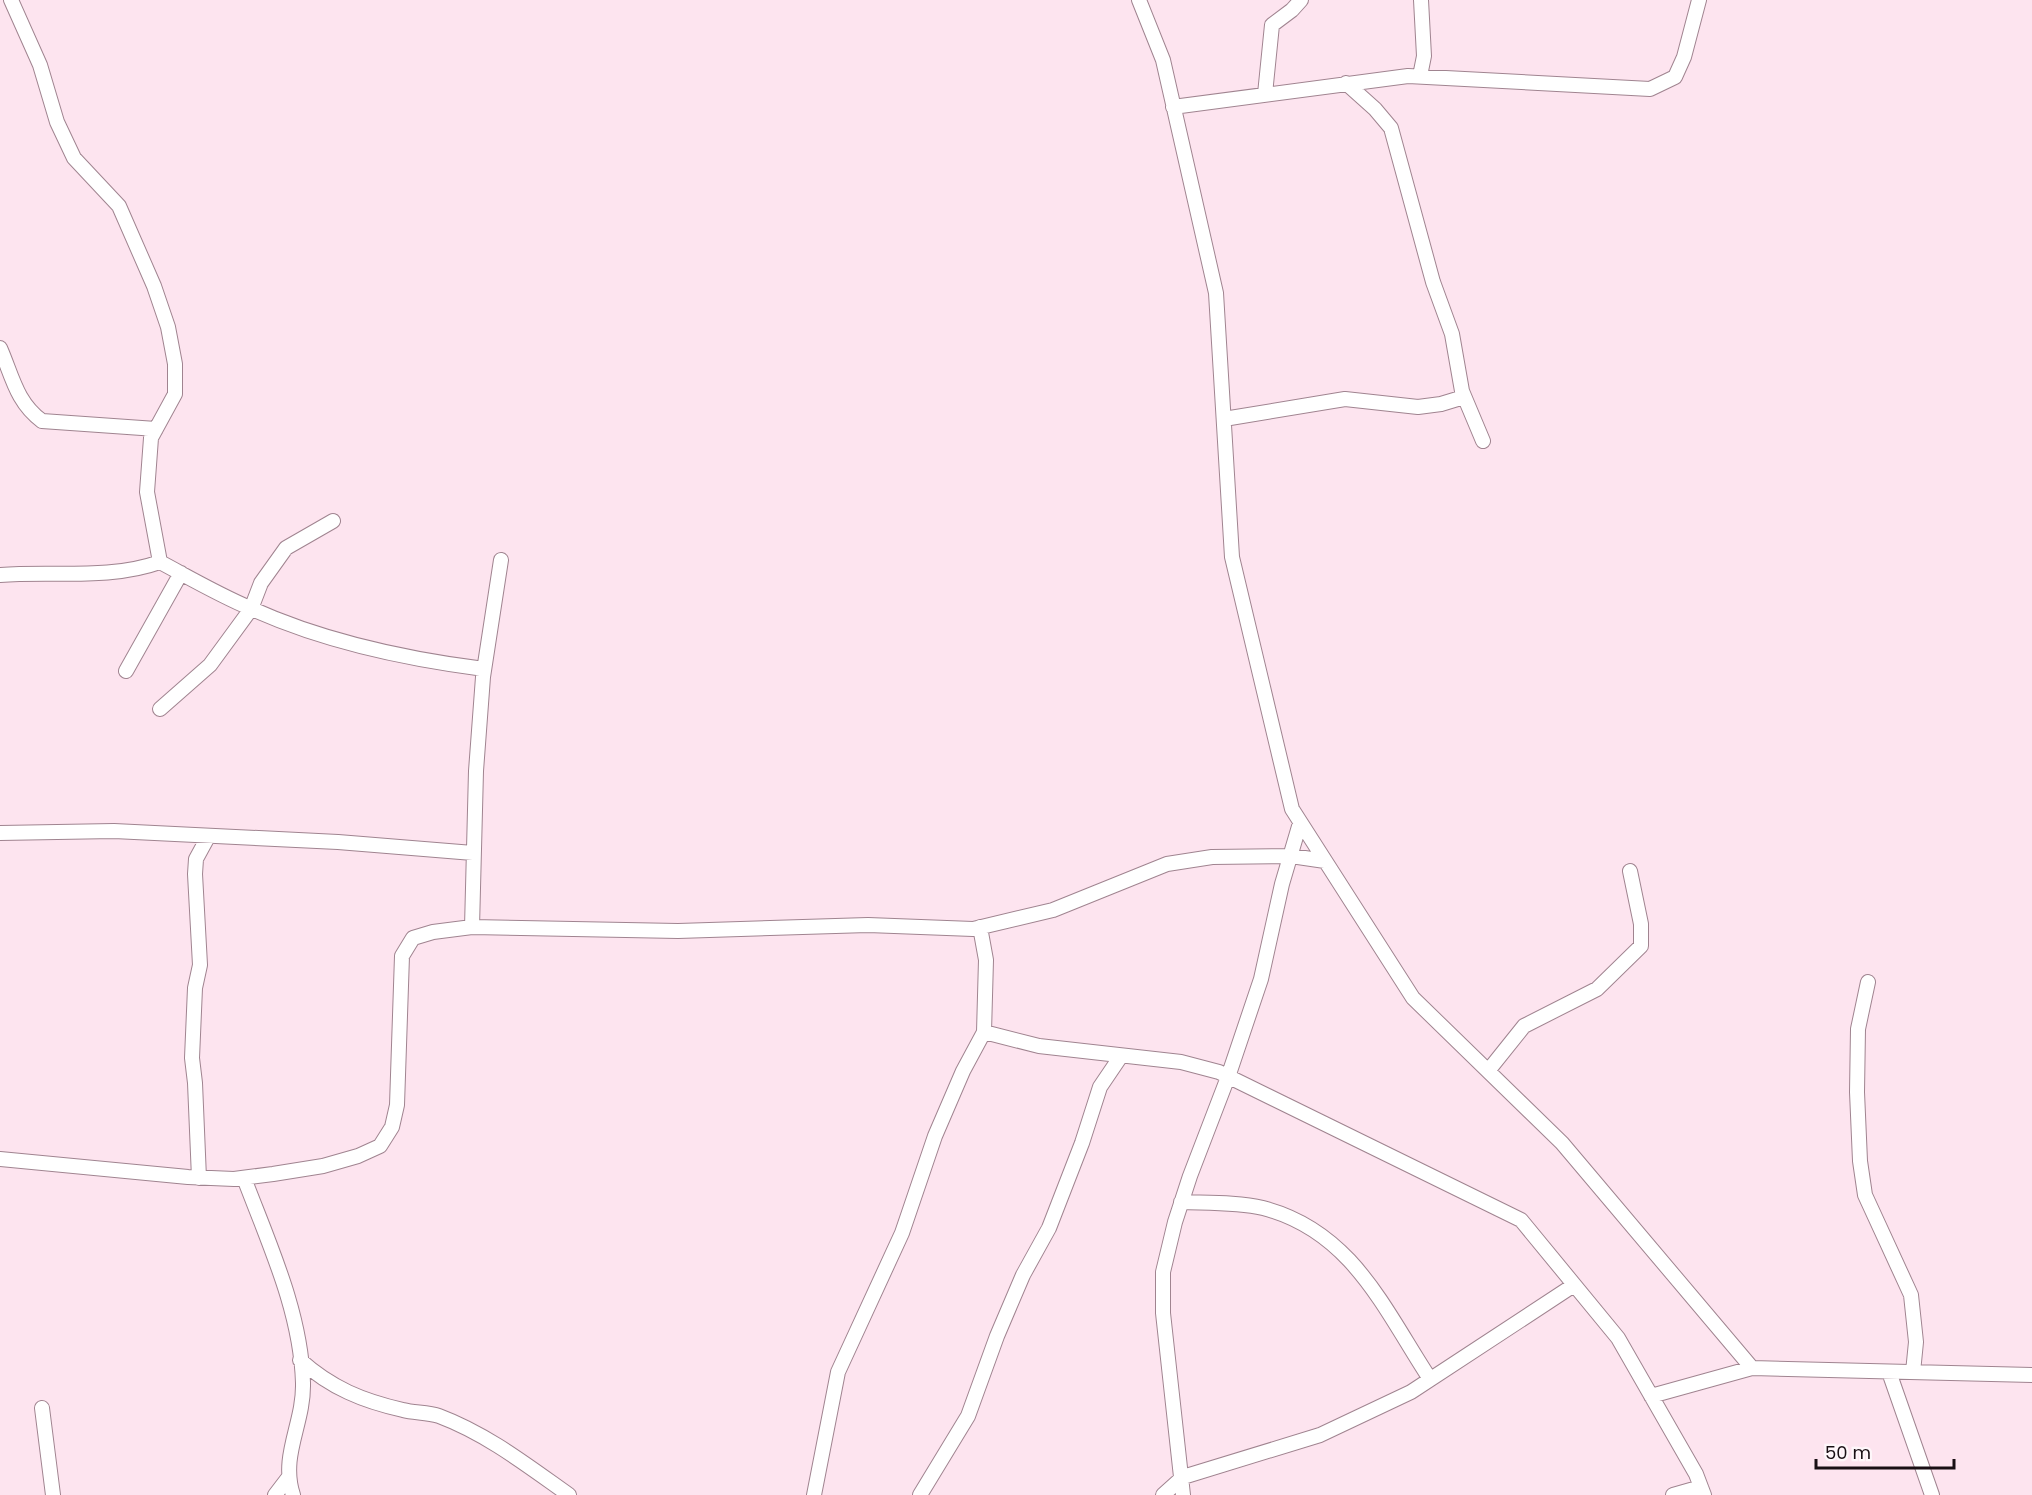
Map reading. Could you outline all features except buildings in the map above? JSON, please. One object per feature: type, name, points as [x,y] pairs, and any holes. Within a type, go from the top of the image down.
[{"type":"street","points":[[11,0],[40,65],[57,122],[74,158],[119,206],[154,286],[168,327],[174,364],[175,394],[151,438],[147,492],[160,562]]},
{"type":"street","points":[[1139,0],[1163,60],[1216,293],[1232,557],[1292,809],[1413,998],[1562,1143],[1752,1368]]},
{"type":"street","points":[[1265,94],[1272,25],[1301,0]]},
{"type":"street","points":[[1420,76],[1424,56],[1421,0]]},
{"type":"street","points":[[1173,107],[1346,83],[1420,76],[1650,89],[1675,77],[1684,57],[1699,0]]},
{"type":"street","points":[[1346,83],[1376,109],[1391,128],[1433,282],[1452,334],[1464,396],[1483,441]]},
{"type":"street","points":[[0,348],[16,390],[27,410],[42,421],[156,429]]},
{"type":"street","points":[[1224,419],[1345,399],[1418,407],[1441,404],[1464,396]]},
{"type":"street","points":[[160,710],[210,665],[251,609],[261,583],[286,548],[333,521]]},
{"type":"street","points":[[472,927],[473,853],[484,669],[501,560]]},
{"type":"street","points":[[0,575],[100,573],[142,569],[160,562],[251,609],[331,637],[444,664],[484,669]]},
{"type":"street","points":[[126,671],[181,573]]},
{"type":"street","points":[[1183,1495],[1183,1477],[1176,1435],[1163,1313],[1163,1272],[1181,1202],[1228,1077],[1261,979],[1300,823]]},
{"type":"street","points":[[0,833],[114,831],[338,842],[473,853]]},
{"type":"street","points":[[199,1178],[192,1058],[195,988],[200,964],[195,874],[196,859],[208,837]]},
{"type":"street","points":[[0,1159],[199,1178],[244,1178],[323,1166],[358,1156],[380,1146],[392,1127],[397,1105],[402,956],[413,938],[433,932],[472,927],[678,931],[868,925],[980,927],[1053,910],[1167,864],[1212,857],[1291,856],[1325,861]]},
{"type":"street","points":[[1488,1071],[1524,1026],[1597,989],[1641,946],[1641,924],[1630,871]]},
{"type":"street","points":[[814,1495],[838,1372],[902,1233],[935,1136],[963,1071],[984,1032],[986,960],[980,927]]},
{"type":"street","points":[[1868,982],[1858,1029],[1857,1092],[1860,1161],[1865,1195],[1911,1295],[1916,1342],[1913,1372]]},
{"type":"street","points":[[984,1032],[1039,1046],[1181,1062],[1228,1077],[1521,1220],[1618,1338],[1702,1491],[1673,1495]]},
{"type":"street","points":[[926,1492],[968,1416],[1001,1326],[1023,1275],[1049,1228],[1082,1143],[1100,1087],[1121,1056]]},
{"type":"street","points":[[244,1178],[273,1248],[288,1298],[300,1360],[303,1384],[300,1416],[290,1455],[288,1478],[293,1495]]},
{"type":"street","points":[[1181,1202],[1261,1208],[1289,1217],[1340,1248],[1377,1293],[1430,1379]]},
{"type":"street","points":[[1162,1495],[1183,1477],[1320,1435],[1411,1392],[1574,1285]]},
{"type":"street","points":[[300,1360],[340,1391],[405,1411],[436,1415],[468,1428],[513,1455],[569,1495]]},
{"type":"street","points":[[1651,1396],[1752,1368],[2032,1375]]},
{"type":"street","points":[[1889,1372],[1932,1495]]},
{"type":"street","points":[[42,1408],[53,1495]]},
{"type":"street","points":[[275,1495],[288,1478]]}]
